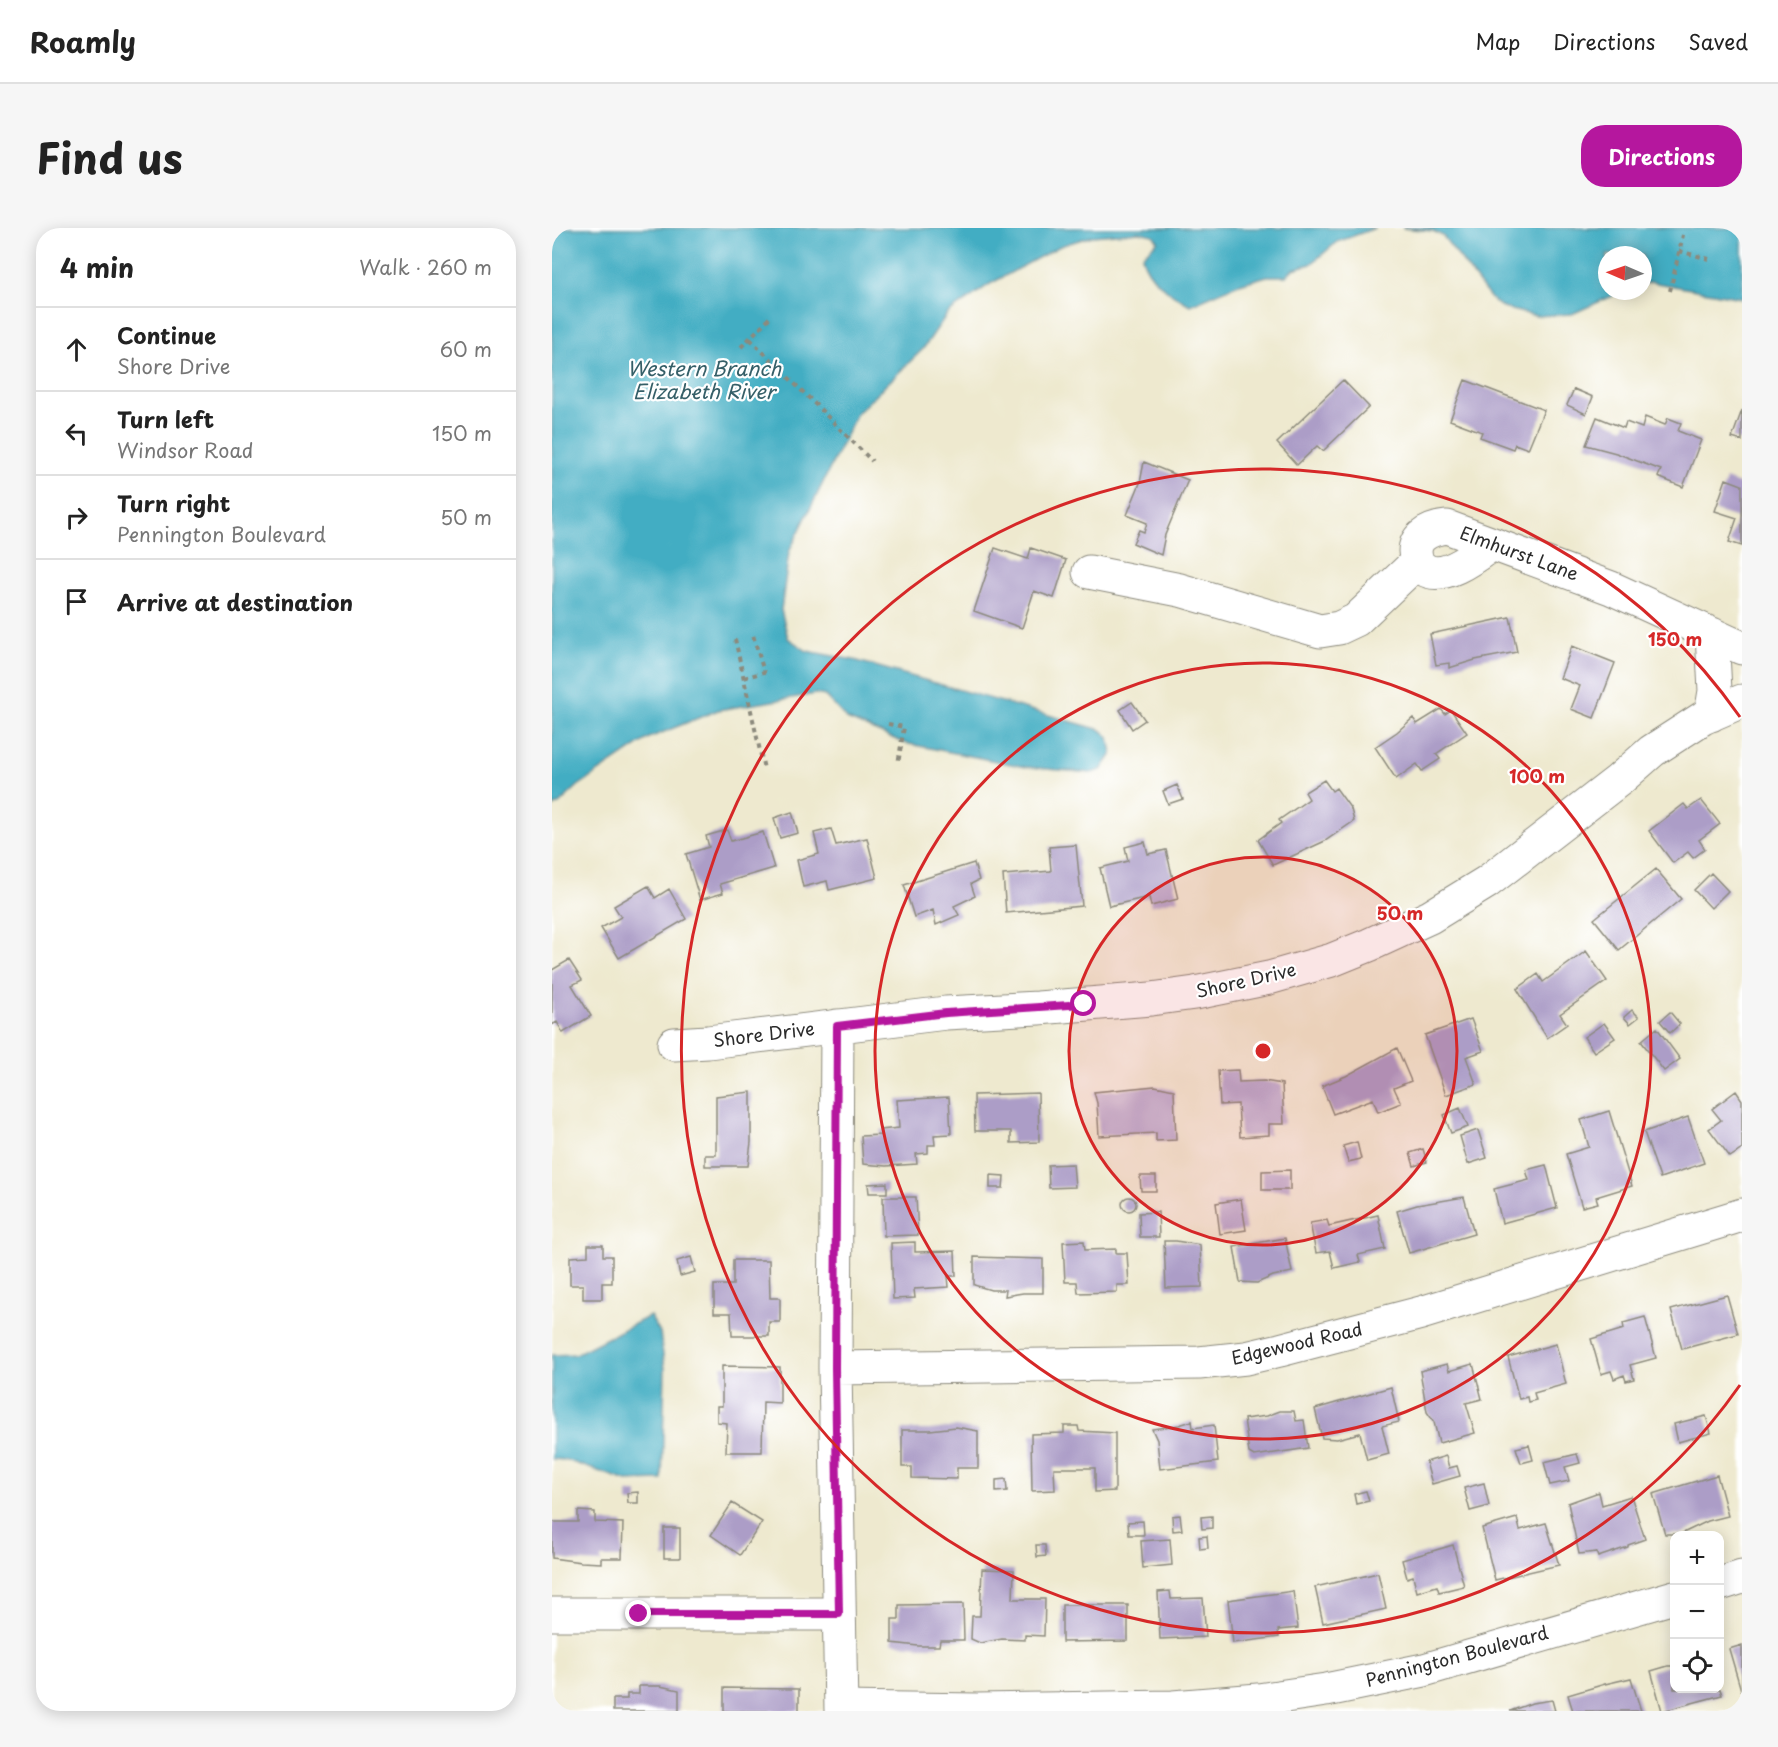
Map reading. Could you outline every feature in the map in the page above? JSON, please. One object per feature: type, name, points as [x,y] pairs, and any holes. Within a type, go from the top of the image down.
[{"type":"street","name":"Elmhurst Lane","points":[[1089,572],[1180,590],[1320,630],[1339,628],[1356,620],[1417,562],[1424,569],[1432,572],[1446,570],[1468,562],[1492,544],[1611,588],[1742,648]]},
{"type":"street","points":[[1711,715],[1715,691],[1712,634]]},
{"type":"street","name":"Shore Drive","points":[[674,1044],[708,1042],[946,1013],[1151,999],[1195,993],[1269,978],[1332,960],[1430,917],[1487,882],[1619,780],[1652,751],[1711,715],[1742,701]]},
{"type":"street","points":[[837,1026],[835,1368],[841,1710]]},
{"type":"street","name":"Edgewood Road","points":[[835,1368],[1199,1363],[1246,1358],[1421,1313],[1742,1215]]},
{"type":"street","points":[[1724,1582],[1742,1577]]},
{"type":"street","name":"Pennington Boulevard","points":[[841,1710],[1173,1707],[1269,1698],[1326,1690],[1424,1670],[1670,1598]]},
{"type":"street","points":[[552,1614],[839,1614]]},
{"type":"path","points":[[1670,291],[1683,235]]},
{"type":"path","points":[[1679,251],[1709,259]]},
{"type":"path","points":[[741,347],[771,316]]},
{"type":"path","points":[[750,339],[872,461]]},
{"type":"path","points":[[744,678],[764,672],[753,635]]},
{"type":"path","points":[[735,639],[764,769]]},
{"type":"path","points":[[888,724],[904,727],[898,764]]},
{"type":"water","name":"Western Branch Elizabeth River","points":[[552,228],[1375,228],[1337,242],[1311,264],[1293,269],[1286,276],[1267,276],[1236,285],[1190,305],[1161,285],[1149,272],[1142,256],[1158,241],[1153,235],[1139,232],[1092,236],[1060,246],[990,284],[947,314],[923,349],[857,413],[789,552],[781,610],[788,638],[807,651],[854,660],[1101,730],[1109,737],[1112,754],[1101,770],[1091,773],[1026,767],[904,743],[847,719],[825,696],[816,694],[718,710],[649,738],[578,786],[552,808]]},
{"type":"water","points":[[1402,228],[1742,228],[1742,298],[1652,282],[1652,246],[1598,246],[1598,300],[1603,300],[1572,314],[1536,316],[1503,308],[1491,299],[1443,236],[1433,231]]},
{"type":"water","points":[[650,1316],[660,1333],[665,1369],[662,1480],[627,1481],[566,1460],[552,1459],[552,1355],[576,1354]]},
{"type":"building","points":[[1343,380],[1369,407],[1323,451],[1317,446],[1297,465],[1277,443]]},
{"type":"building","points":[[1465,380],[1544,410],[1528,449],[1515,444],[1513,449],[1480,437],[1482,432],[1450,420]]},
{"type":"building","points":[[1574,389],[1593,397],[1586,414],[1567,405]]},
{"type":"building","points":[[1742,410],[1742,441],[1732,438]]},
{"type":"building","points":[[1597,417],[1624,428],[1626,422],[1642,428],[1645,417],[1665,425],[1668,418],[1681,423],[1678,431],[1701,440],[1683,487],[1658,477],[1661,470],[1616,453],[1586,445]]},
{"type":"building","points":[[1144,462],[1188,480],[1165,535],[1161,555],[1133,543],[1139,530],[1144,532],[1147,523],[1127,515],[1140,483]]},
{"type":"building","points":[[1726,479],[1742,485],[1742,546],[1729,542],[1737,518],[1715,511]]},
{"type":"building","points":[[995,548],[1028,559],[1031,548],[1066,560],[1054,598],[1034,591],[1022,628],[974,611]]},
{"type":"building","points":[[1510,617],[1517,652],[1475,660],[1449,668],[1449,663],[1436,665],[1430,634]]},
{"type":"building","points":[[1572,646],[1615,663],[1594,718],[1571,709],[1580,686],[1560,678]]},
{"type":"building","points":[[1132,702],[1145,720],[1132,729],[1120,710]]},
{"type":"building","points":[[1441,709],[1445,714],[1451,710],[1467,733],[1436,754],[1440,759],[1422,771],[1417,764],[1396,779],[1375,747],[1413,718],[1417,724]]},
{"type":"building","points":[[1324,780],[1332,791],[1336,788],[1351,809],[1354,821],[1325,841],[1273,865],[1258,840],[1281,823],[1279,820],[1309,799],[1305,792]]},
{"type":"building","points":[[1177,785],[1183,799],[1168,804],[1163,791]]},
{"type":"building","points":[[1701,800],[1720,824],[1699,840],[1705,849],[1693,858],[1688,852],[1673,863],[1649,831],[1684,804],[1688,809]]},
{"type":"building","points":[[792,812],[798,833],[780,838],[774,818]]},
{"type":"building","points":[[831,829],[836,845],[867,838],[877,878],[829,890],[827,881],[803,887],[797,860],[819,854],[814,833]]},
{"type":"building","points":[[727,830],[731,841],[763,832],[774,868],[720,884],[723,893],[700,900],[686,854],[709,847],[706,836]]},
{"type":"building","points":[[1145,842],[1148,854],[1166,850],[1178,899],[1151,906],[1149,897],[1109,906],[1100,868],[1128,861],[1125,847]]},
{"type":"building","points":[[1076,845],[1082,906],[1006,913],[1003,875],[1051,871],[1049,847]]},
{"type":"building","points":[[974,863],[979,880],[971,884],[975,896],[954,906],[959,915],[936,925],[933,910],[914,917],[904,885]]},
{"type":"building","points":[[1656,869],[1681,899],[1619,950],[1594,919]]},
{"type":"building","points":[[1711,873],[1728,891],[1711,908],[1694,890]]},
{"type":"building","points":[[648,886],[655,898],[669,889],[686,919],[619,958],[601,928],[621,917],[614,906]]},
{"type":"building","points":[[1586,951],[1607,981],[1560,1014],[1567,1024],[1547,1038],[1517,989],[1538,974],[1543,982]]},
{"type":"building","points":[[569,960],[582,980],[572,985],[591,1016],[563,1033],[557,1022],[552,1025],[552,970]]},
{"type":"building","points":[[1632,1010],[1639,1017],[1630,1024],[1624,1017]]},
{"type":"building","points":[[1670,1012],[1680,1024],[1670,1033],[1660,1021]]},
{"type":"building","points":[[1471,1019],[1483,1051],[1466,1057],[1476,1084],[1446,1095],[1425,1035]]},
{"type":"building","points":[[1604,1023],[1615,1038],[1594,1052],[1584,1037]]},
{"type":"building","points":[[1657,1028],[1680,1059],[1664,1071],[1641,1041]]},
{"type":"building","points":[[1397,1048],[1411,1081],[1394,1088],[1401,1103],[1378,1112],[1373,1099],[1333,1114],[1322,1086],[1346,1076]]},
{"type":"building","points":[[1238,1070],[1239,1082],[1264,1081],[1282,1084],[1284,1124],[1269,1124],[1269,1135],[1240,1137],[1238,1104],[1220,1105],[1218,1071]]},
{"type":"building","points":[[1155,1086],[1174,1090],[1176,1140],[1156,1141],[1156,1133],[1099,1136],[1094,1092]]},
{"type":"building","points":[[1736,1091],[1742,1100],[1742,1149],[1730,1157],[1709,1129],[1721,1120],[1712,1109]]},
{"type":"building","points":[[751,1092],[751,1142],[748,1166],[705,1166],[705,1155],[716,1155],[716,1096]]},
{"type":"building","points":[[1038,1093],[1039,1142],[1011,1143],[1011,1131],[975,1131],[974,1095]]},
{"type":"building","points":[[949,1097],[951,1134],[934,1135],[935,1145],[928,1145],[928,1153],[916,1154],[917,1164],[886,1166],[863,1164],[861,1136],[881,1135],[880,1130],[899,1128],[897,1100]]},
{"type":"building","points":[[1460,1108],[1468,1127],[1451,1133],[1444,1115]]},
{"type":"building","points":[[1609,1111],[1632,1186],[1596,1197],[1598,1203],[1582,1207],[1566,1154],[1589,1147],[1581,1120]]},
{"type":"building","points":[[1688,1117],[1704,1163],[1660,1178],[1644,1132]]},
{"type":"building","points":[[1478,1130],[1487,1158],[1468,1164],[1460,1136]]},
{"type":"building","points":[[1357,1142],[1361,1159],[1348,1162],[1343,1146]]},
{"type":"building","points":[[1423,1149],[1427,1162],[1414,1166],[1410,1153]]},
{"type":"building","points":[[1073,1164],[1075,1187],[1049,1188],[1048,1165]]},
{"type":"building","points":[[1546,1165],[1557,1208],[1502,1223],[1494,1189],[1529,1180],[1526,1170]]},
{"type":"building","points":[[1290,1170],[1290,1190],[1262,1190],[1262,1171]]},
{"type":"building","points":[[990,1175],[1004,1176],[1003,1188],[990,1188]]},
{"type":"building","points":[[1140,1176],[1156,1176],[1156,1191],[1141,1191]]},
{"type":"building","points":[[887,1183],[887,1193],[869,1193],[868,1184]]},
{"type":"building","points":[[883,1197],[916,1197],[918,1235],[884,1236]]},
{"type":"building","points":[[1129,1197],[1134,1199],[1136,1204],[1134,1209],[1129,1211],[1124,1209],[1122,1204],[1124,1199]]},
{"type":"building","points":[[1464,1197],[1474,1234],[1409,1253],[1397,1211]]},
{"type":"building","points":[[1241,1199],[1246,1230],[1220,1234],[1216,1203]]},
{"type":"building","points":[[1158,1212],[1159,1237],[1140,1237],[1139,1213]]},
{"type":"building","points":[[1378,1215],[1385,1249],[1358,1255],[1360,1262],[1334,1268],[1330,1251],[1316,1253],[1310,1223],[1327,1220],[1329,1226]]},
{"type":"building","points":[[1285,1238],[1292,1272],[1273,1276],[1257,1283],[1240,1282],[1234,1247]]},
{"type":"building","points":[[1084,1241],[1085,1250],[1116,1249],[1116,1253],[1127,1253],[1129,1285],[1117,1285],[1117,1292],[1078,1293],[1077,1282],[1065,1282],[1063,1242]]},
{"type":"building","points":[[1164,1241],[1200,1245],[1202,1287],[1166,1288]]},
{"type":"building","points":[[915,1242],[915,1252],[955,1251],[956,1276],[948,1276],[949,1287],[914,1289],[915,1298],[893,1299],[891,1243]]},
{"type":"building","points":[[588,1245],[603,1245],[603,1256],[612,1256],[612,1283],[602,1283],[602,1299],[583,1299],[583,1285],[570,1285],[570,1257],[588,1256]]},
{"type":"building","points":[[691,1257],[695,1272],[680,1276],[677,1261]]},
{"type":"building","points":[[974,1257],[1043,1259],[1043,1293],[1005,1296],[1006,1290],[991,1290],[974,1285]]},
{"type":"building","points":[[733,1260],[769,1260],[770,1298],[780,1298],[780,1322],[769,1322],[769,1336],[732,1336],[731,1313],[714,1313],[714,1285],[733,1285]]},
{"type":"building","points":[[1727,1295],[1738,1334],[1682,1349],[1671,1310]]},
{"type":"building","points":[[1645,1317],[1656,1358],[1630,1365],[1634,1379],[1626,1381],[1624,1375],[1614,1379],[1611,1371],[1601,1374],[1591,1339],[1624,1329],[1623,1323]]},
{"type":"building","points":[[1556,1344],[1566,1384],[1534,1393],[1536,1400],[1528,1402],[1527,1397],[1519,1399],[1508,1357]]},
{"type":"building","points":[[1447,1364],[1449,1371],[1473,1364],[1482,1399],[1466,1403],[1475,1433],[1439,1443],[1434,1422],[1427,1412],[1420,1371]]},
{"type":"building","points":[[722,1366],[780,1367],[780,1403],[763,1402],[762,1452],[726,1452],[727,1423],[717,1422],[717,1406],[722,1406]]},
{"type":"building","points":[[1391,1387],[1399,1422],[1382,1426],[1389,1454],[1367,1460],[1360,1433],[1337,1439],[1322,1438],[1315,1409]]},
{"type":"building","points":[[1280,1411],[1294,1411],[1296,1421],[1304,1420],[1308,1448],[1254,1456],[1249,1453],[1244,1419],[1267,1416]]},
{"type":"building","points":[[1706,1416],[1711,1433],[1678,1442],[1674,1424]]},
{"type":"building","points":[[1192,1421],[1193,1428],[1214,1425],[1218,1462],[1160,1469],[1157,1440],[1152,1429]]},
{"type":"building","points":[[1064,1426],[1078,1426],[1079,1431],[1115,1433],[1115,1491],[1095,1492],[1095,1468],[1054,1468],[1055,1490],[1032,1491],[1031,1434],[1064,1433]]},
{"type":"building","points":[[956,1427],[978,1431],[978,1468],[957,1468],[957,1479],[912,1478],[912,1467],[902,1467],[902,1430]]},
{"type":"building","points":[[1529,1445],[1533,1460],[1521,1463],[1516,1448]]},
{"type":"building","points":[[1577,1454],[1580,1463],[1565,1467],[1569,1481],[1550,1485],[1544,1462]]},
{"type":"building","points":[[1446,1456],[1449,1468],[1457,1466],[1460,1476],[1432,1484],[1426,1462]]},
{"type":"building","points":[[1717,1475],[1728,1516],[1708,1521],[1687,1531],[1670,1531],[1670,1534],[1665,1534],[1653,1494]]},
{"type":"building","points":[[1006,1479],[1007,1491],[996,1492],[996,1480]]},
{"type":"building","points":[[1484,1483],[1489,1506],[1470,1511],[1464,1488]]},
{"type":"building","points":[[1366,1491],[1369,1501],[1356,1504],[1354,1494]]},
{"type":"building","points":[[638,1492],[638,1503],[628,1503],[627,1493]]},
{"type":"building","points":[[1599,1492],[1602,1505],[1631,1496],[1645,1539],[1598,1557],[1596,1552],[1579,1554],[1568,1503]]},
{"type":"building","points":[[732,1503],[762,1522],[740,1555],[711,1535]]},
{"type":"building","points":[[578,1511],[595,1512],[595,1522],[623,1523],[622,1558],[601,1558],[601,1563],[552,1558],[552,1522],[578,1522]]},
{"type":"building","points":[[1180,1515],[1182,1530],[1173,1531],[1172,1516]]},
{"type":"building","points":[[1212,1516],[1212,1528],[1202,1529],[1201,1517]]},
{"type":"building","points":[[1517,1518],[1520,1530],[1546,1523],[1559,1565],[1495,1580],[1482,1528]]},
{"type":"building","points":[[1143,1521],[1144,1535],[1129,1535],[1128,1522]]},
{"type":"building","points":[[664,1528],[680,1528],[680,1558],[664,1558]]},
{"type":"building","points":[[1207,1536],[1208,1548],[1200,1549],[1199,1537]]},
{"type":"building","points":[[1170,1539],[1172,1565],[1143,1568],[1141,1541]]},
{"type":"building","points":[[1036,1545],[1045,1545],[1046,1556],[1037,1557]]},
{"type":"building","points":[[1453,1545],[1464,1586],[1439,1592],[1437,1586],[1417,1592],[1413,1576],[1407,1578],[1402,1560]]},
{"type":"building","points":[[982,1569],[1014,1570],[1013,1599],[1045,1599],[1044,1636],[1025,1635],[1025,1640],[1002,1639],[980,1643],[971,1639],[972,1616],[980,1616]]},
{"type":"building","points":[[1378,1573],[1386,1609],[1323,1623],[1315,1587]]},
{"type":"building","points":[[1170,1591],[1171,1599],[1203,1598],[1206,1637],[1160,1639],[1158,1592]]},
{"type":"building","points":[[1293,1591],[1298,1628],[1278,1630],[1279,1637],[1233,1643],[1228,1600]]},
{"type":"building","points":[[963,1604],[964,1640],[940,1640],[939,1646],[892,1643],[892,1619],[899,1619],[899,1605]]},
{"type":"building","points":[[1062,1605],[1128,1605],[1128,1641],[1062,1642]]},
{"type":"building","points":[[1742,1645],[1742,1690],[1741,1690],[1729,1649]]},
{"type":"building","points":[[1670,1666],[1670,1693],[1721,1693],[1722,1695],[1662,1711],[1651,1671]]},
{"type":"building","points":[[1631,1678],[1641,1711],[1573,1711],[1568,1695]]},
{"type":"building","points":[[639,1686],[660,1686],[679,1690],[679,1711],[613,1711],[613,1699],[627,1699],[627,1694],[639,1694]]},
{"type":"building","points":[[724,1688],[799,1689],[799,1711],[724,1711]]},
{"type":"building","points":[[1552,1700],[1555,1711],[1510,1711],[1532,1703]]},
{"type":"route","points":[[639,1614],[839,1614],[835,1368],[837,1026],[946,1013],[1084,1004]]}]
